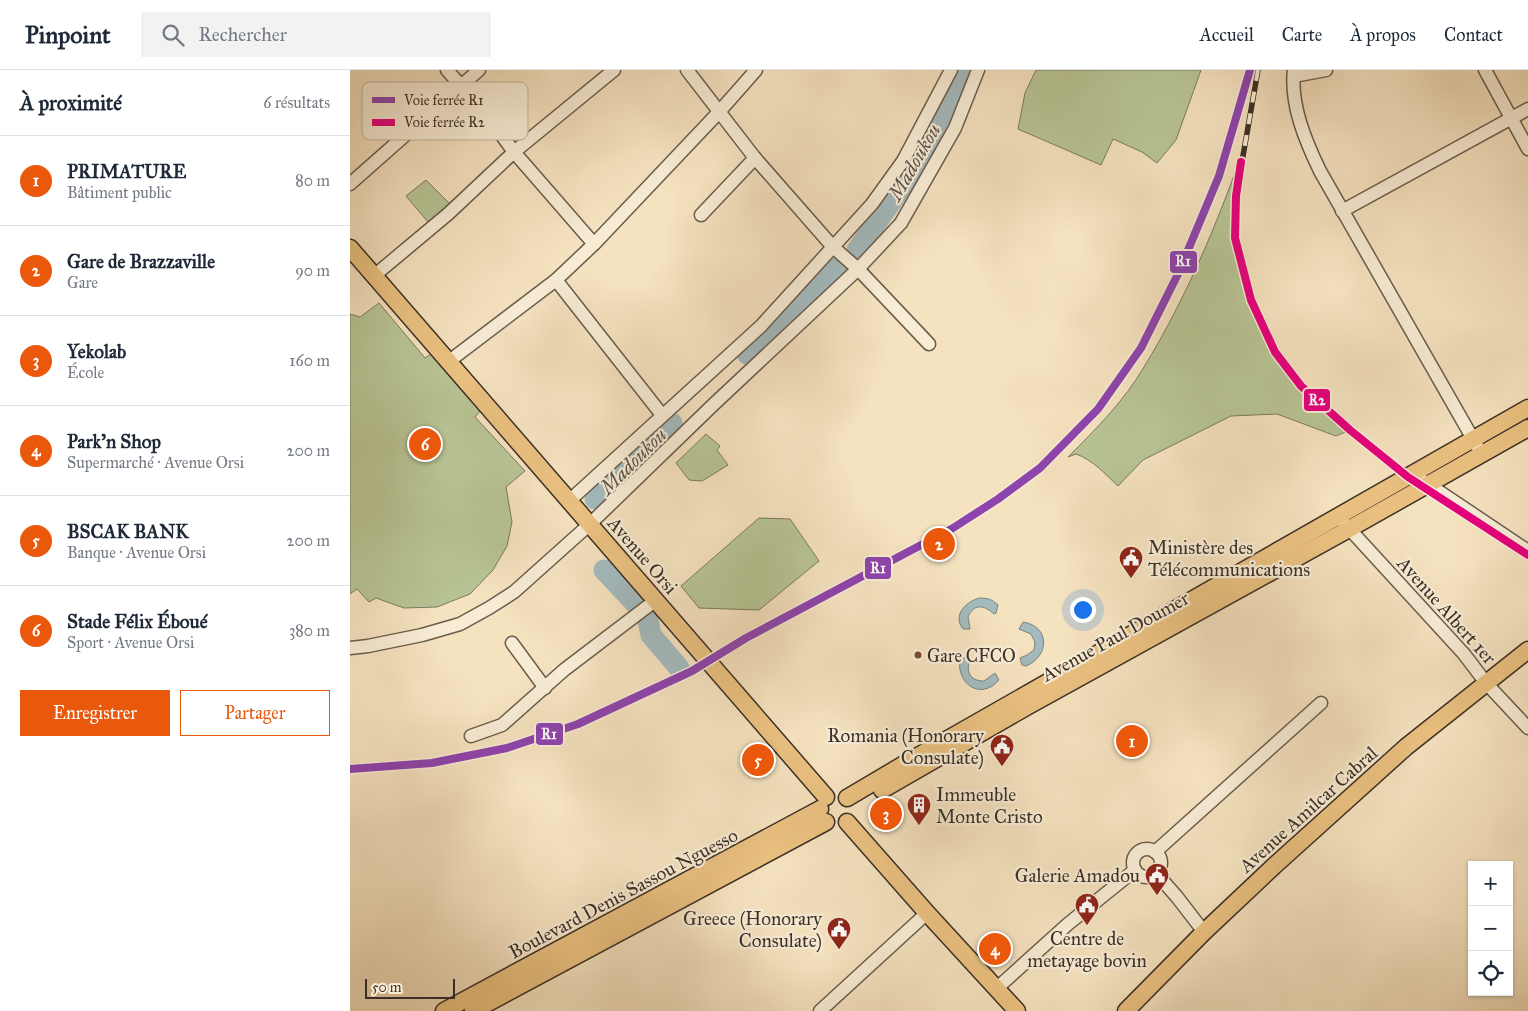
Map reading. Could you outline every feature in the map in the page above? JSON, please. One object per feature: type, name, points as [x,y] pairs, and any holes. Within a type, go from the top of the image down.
[{"type":"main road","name":"Avenue Orsi","points":[[350,248],[656,600],[824,809]]},
{"type":"main road","name":"Avenue Paul Doumer","points":[[849,810],[1028,706],[1338,516],[1528,408]]},
{"type":"main road","points":[[1510,418],[1523,430]]},
{"type":"main road","name":"Avenue Paul Doumer","points":[[1154,630],[1349,529],[1523,430]]},
{"type":"main road","name":"Avenue Amilcar Cabral","points":[[1126,1011],[1204,932],[1274,866],[1399,754],[1528,650]]},
{"type":"main road","points":[[849,810],[836,826],[824,809],[833,794],[841,795],[849,810],[927,913],[1017,1011]]},
{"type":"main road","name":"Boulevard Denis Sassou Nguesso","points":[[473,1011],[824,809]]},
{"type":"main road","name":"Boulevard Denis Sassou Nguesso","points":[[444,1011],[490,1001]]},
{"type":"street","points":[[447,70],[457,82]]},
{"type":"street","points":[[464,82],[479,70]]},
{"type":"street","points":[[375,275],[448,214],[514,152],[614,70]]},
{"type":"street","points":[[687,70],[755,158],[833,247],[858,269],[929,344]]},
{"type":"street","points":[[448,362],[556,280],[594,244],[720,112],[756,70]]},
{"type":"street","points":[[569,501],[762,326],[872,204],[903,161],[951,70]]},
{"type":"street","points":[[350,648],[413,637],[460,624],[514,592],[590,524],[858,269],[901,223],[955,128],[978,70]]},
{"type":"street","points":[[1326,70],[1294,73],[1294,96],[1309,148],[1342,211],[1482,454]]},
{"type":"street","points":[[1485,70],[1528,149]]},
{"type":"street","points":[[1342,211],[1528,109]]},
{"type":"street","points":[[350,184],[399,140]]},
{"type":"street","points":[[505,140],[594,244]]},
{"type":"street","points":[[701,215],[755,158]]},
{"type":"street","points":[[556,280],[662,415]]},
{"type":"street","points":[[1412,475],[1528,551]]},
{"type":"street","name":"Avenue Albert 1er","points":[[1338,516],[1464,654],[1486,683],[1528,728]]},
{"type":"street","points":[[471,736],[502,725],[564,670],[656,600]]},
{"type":"street","points":[[512,644],[545,688]]},
{"type":"street","points":[[1155,852],[1321,703]]},
{"type":"street","points":[[1145,850],[1155,852],[1160,861],[1160,867],[1156,873],[1149,877],[1143,876],[1135,870],[1133,860],[1140,852],[1145,850]]},
{"type":"street","points":[[996,989],[1068,924],[1135,870]]},
{"type":"street","points":[[1156,873],[1178,897],[1204,932]]},
{"type":"street","points":[[820,1011],[927,913]]},
{"type":"green space","points":[[1036,70],[1201,70],[1176,140],[1157,163],[1142,152],[1113,139],[1101,165],[1018,129],[1025,93]]},
{"type":"green space","points":[[1242,153],[1236,196],[1235,238],[1251,300],[1276,352],[1301,386],[1350,430],[1336,436],[1277,414],[1231,416],[1143,460],[1118,486],[1088,460],[1076,454],[1068,457],[1119,403],[1159,342],[1199,263]]},
{"type":"green space","points":[[426,180],[450,204],[428,222],[406,196]]},
{"type":"green space","points":[[379,303],[425,358],[432,353],[481,410],[475,417],[525,471],[506,487],[512,522],[507,546],[493,570],[470,594],[437,607],[404,608],[376,598],[369,602],[357,589],[350,594],[350,314],[360,317]]},
{"type":"green space","points":[[706,434],[720,446],[717,450],[728,465],[702,481],[689,480],[676,463]]},
{"type":"green space","points":[[759,518],[790,519],[819,561],[759,610],[699,608],[681,586]]},
{"type":"water","points":[[979,598],[989,599],[996,603],[998,605],[996,613],[994,614],[983,607],[973,609],[968,617],[970,629],[963,629],[959,619],[962,610],[969,603]]},
{"type":"water","points":[[1023,622],[1038,629],[1044,642],[1043,649],[1039,655],[1026,666],[1022,665],[1020,658],[1034,650],[1035,642],[1031,634],[1019,629]]},
{"type":"water","points":[[968,657],[970,659],[968,668],[972,677],[979,681],[984,681],[995,673],[999,680],[985,689],[971,687],[962,676],[960,668],[960,659]]},
{"type":"waterway","name":"Madoukou","points":[[857,250],[911,174],[965,70]]},
{"type":"waterway","name":"Madoukou","points":[[747,354],[839,267]]},
{"type":"waterway","name":"Madoukou","points":[[595,499],[672,423]]},
{"type":"waterway","name":"Madoukou","points":[[604,570],[635,603]]},
{"type":"waterway","name":"Madoukou","points":[[647,616],[651,635],[679,668]]},
{"type":"railway","points":[[1258,70],[1236,196],[1235,238],[1251,300],[1275,352],[1301,386],[1350,430],[1408,477],[1528,555]]},
{"type":"rail line","name":"R1","points":[[350,769],[432,763],[507,748],[578,724],[692,671],[746,638],[953,528],[998,499],[1040,468],[1098,409],[1141,348],[1178,274],[1219,176],[1250,70]]},
{"type":"rail line","name":"R2","points":[[1241,162],[1236,196],[1235,238],[1251,300],[1275,352],[1301,386],[1350,430],[1408,477],[1528,555]]},
{"type":"place","name":"Stade Félix Éboué","points":[[425,444]]},
{"type":"place","name":"Gare de Brazzaville","points":[[939,544]]},
{"type":"place","name":"Ministère des Télécommunications","points":[[1131,579]]},
{"type":"place","name":"Gare CFCO","points":[[918,655]]},
{"type":"place","name":"PRIMATURE","points":[[1132,741]]},
{"type":"place","name":"BSCAK BANK","points":[[758,760]]},
{"type":"place","name":"Romania (Honorary Consulate)","points":[[1002,767]]},
{"type":"place","name":"Yekolab","points":[[886,814]]},
{"type":"place","name":"Immeuble Monte Cristo","points":[[919,826]]},
{"type":"place","name":"Galerie Amadou","points":[[1157,896]]},
{"type":"place","name":"Centre de metayage bovin","points":[[1087,926]]},
{"type":"place","name":"Park'n Shop","points":[[995,949]]},
{"type":"place","name":"Greece (Honorary Consulate)","points":[[839,950]]}]
